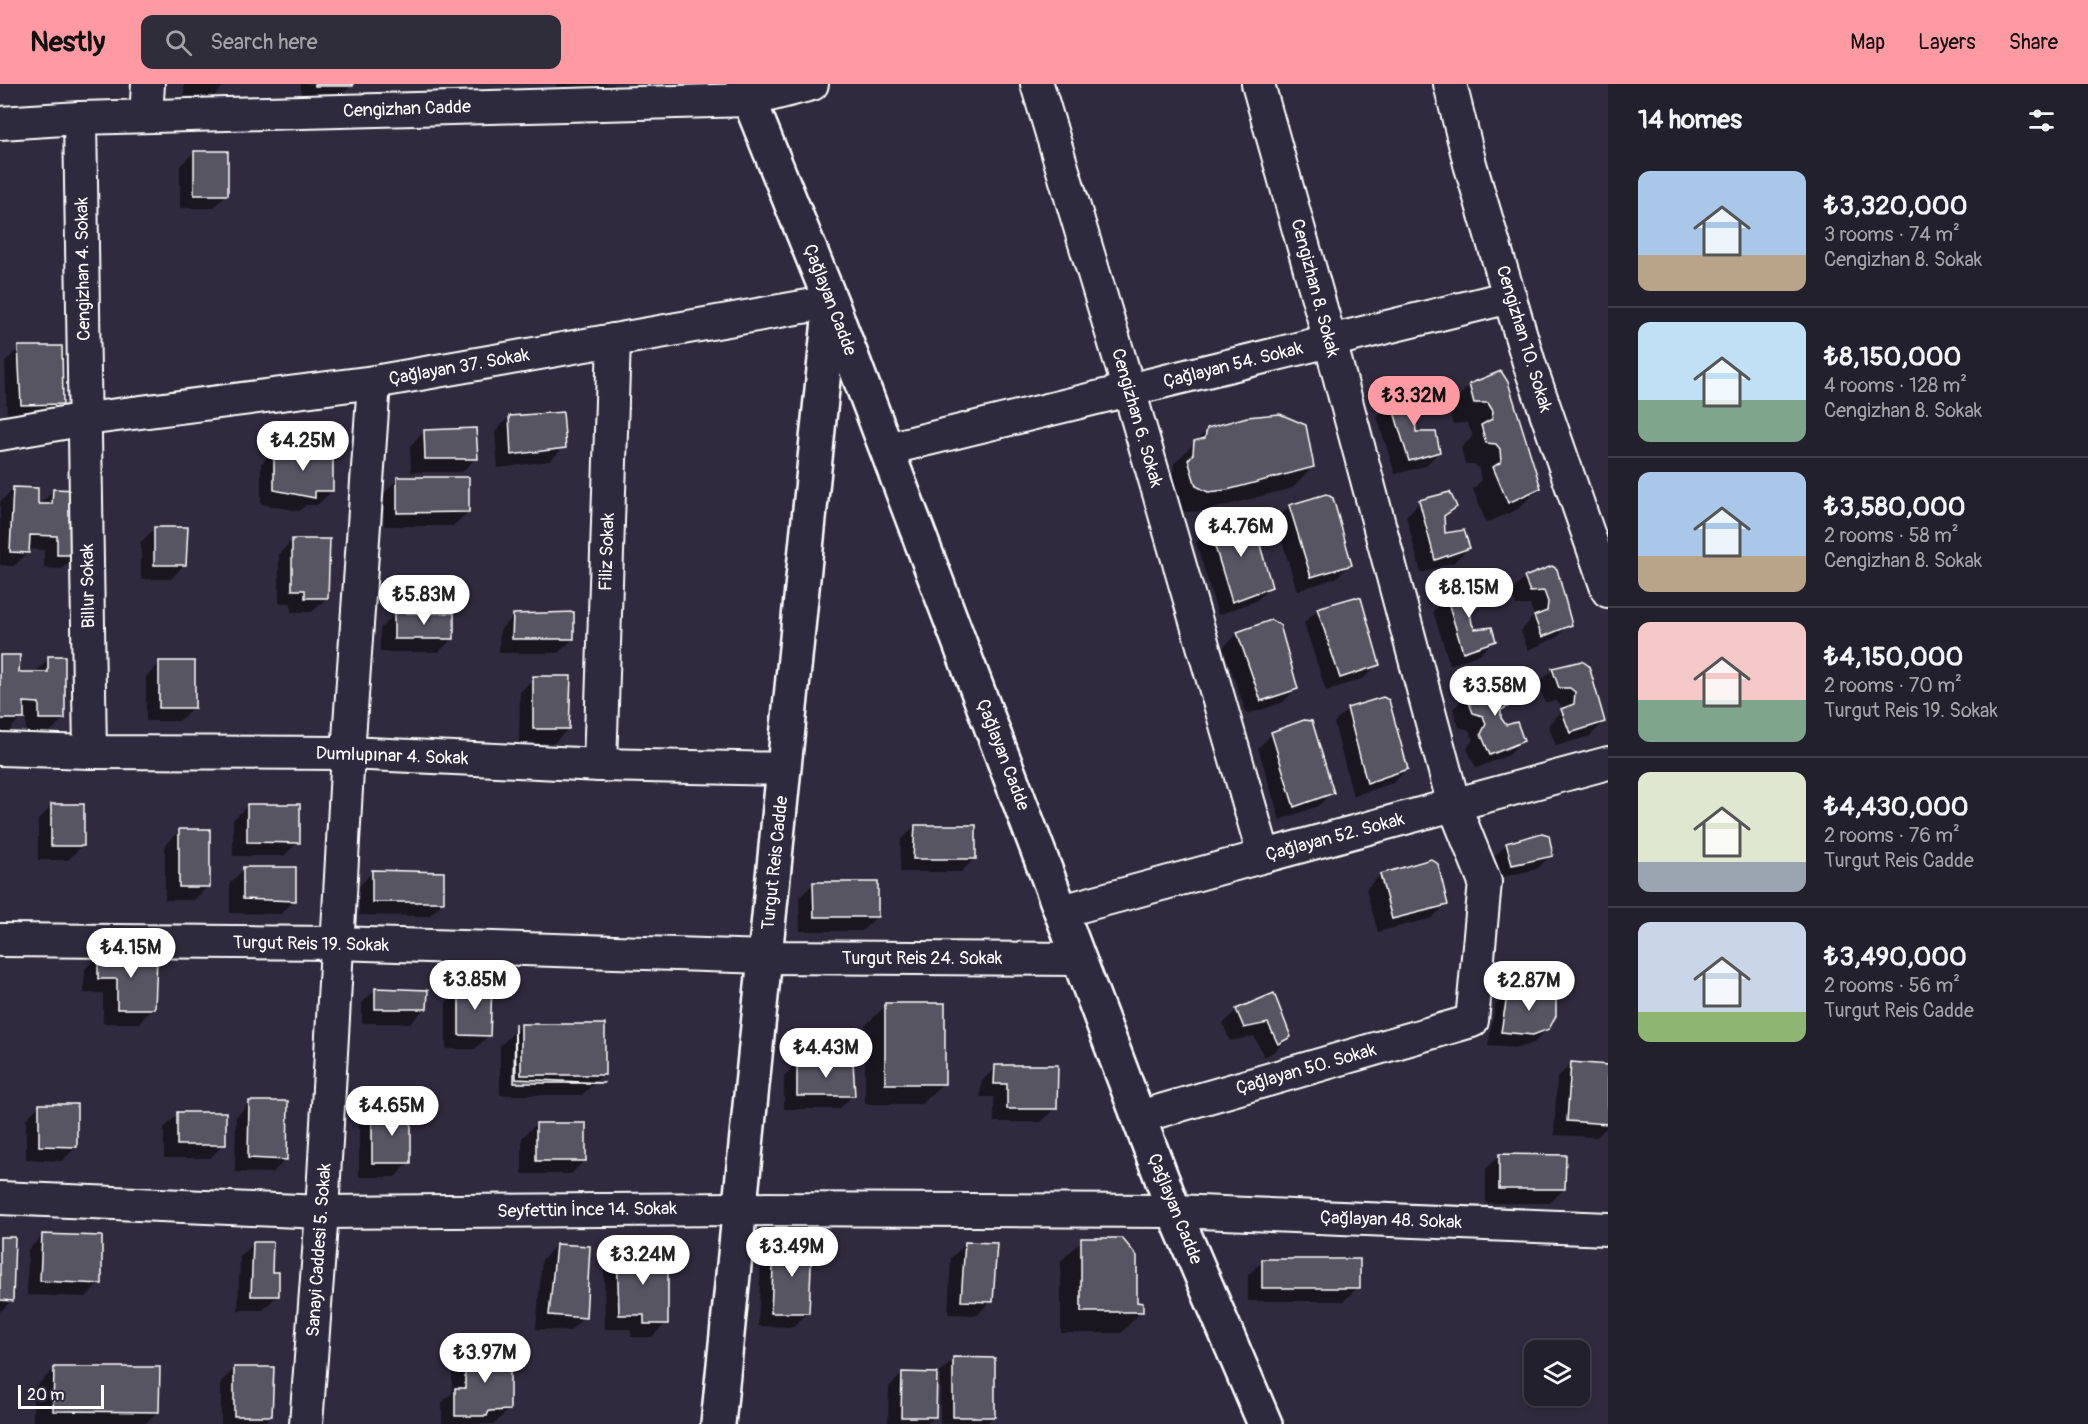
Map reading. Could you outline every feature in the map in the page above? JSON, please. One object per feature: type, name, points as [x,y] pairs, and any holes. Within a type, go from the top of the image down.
[{"type":"street","points":[[146,116],[148,84]]},
{"type":"street","name":"Cengizhan Cadde","points":[[0,123],[746,92],[812,84]]},
{"type":"street","name":"Cengizhan 6. Sokak","points":[[1037,84],[1129,390],[1264,856]]},
{"type":"street","name":"Cengizhan 8. Sokak","points":[[1258,84],[1330,341],[1454,805],[1485,882],[1472,1020]]},
{"type":"street","name":"Cengizhan 10. Sokak","points":[[1450,84],[1470,164],[1530,366],[1608,591]]},
{"type":"street","name":"Çağlayan Cadde","points":[[746,92],[831,302],[1174,1211],[1265,1424]]},
{"type":"street","name":"Cengizhan 4. Sokak","points":[[80,118],[86,419]]},
{"type":"street","name":"Çağlayan 54. Sokak","points":[[887,449],[1510,297]]},
{"type":"street","name":"Çağlayan 37. Sokak","points":[[0,434],[86,419],[374,382],[831,302]]},
{"type":"street","name":"Turgut Reis Cadde","points":[[718,1424],[831,302]]},
{"type":"street","name":"Filiz Sokak","points":[[600,765],[614,340]]},
{"type":"street","name":"Sanayi Caddesi 5. Sokak","points":[[306,1424],[322,1212],[348,753],[374,382]]},
{"type":"street","name":"Billur Sokak","points":[[86,419],[90,752]]},
{"type":"street","name":"Dumlupınar 4. Sokak","points":[[0,749],[90,752],[348,753],[600,765],[784,769]]},
{"type":"street","name":"Çağlayan 52. Sokak","points":[[1062,911],[1608,763]]},
{"type":"street","name":"Turgut Reis 19. Sokak","points":[[0,940],[337,943],[766,957]]},
{"type":"street","name":"Turgut Reis 24. Sokak","points":[[766,957],[1078,959]]},
{"type":"street","name":"Çağlayan 50. Sokak","points":[[1139,1117],[1472,1020]]},
{"type":"street","name":"Seyfettin İnce 14. Sokak","points":[[0,1198],[322,1212],[740,1209],[1174,1211]]},
{"type":"street","name":"Çağlayan 48. Sokak","points":[[1174,1211],[1608,1229]]},
{"type":"building","points":[[315,84],[353,84],[353,86],[315,86]]},
{"type":"building","points":[[194,151],[228,151],[228,195],[194,195]]},
{"type":"building","points":[[18,346],[62,346],[63,404],[21,405]]},
{"type":"building","points":[[1501,371],[1508,382],[1541,488],[1508,503],[1493,467],[1501,462],[1500,449],[1496,444],[1486,443],[1481,425],[1492,419],[1493,411],[1488,403],[1474,403],[1469,384]]},
{"type":"building","points":[[1416,393],[1422,394],[1427,409],[1415,417],[1416,432],[1436,432],[1440,452],[1409,461],[1391,402]]},
{"type":"building","points":[[563,412],[566,448],[511,455],[509,416]]},
{"type":"building","points":[[1280,414],[1306,425],[1314,467],[1227,490],[1208,492],[1196,486],[1188,460],[1193,454],[1194,441],[1205,438],[1207,428],[1247,417]]},
{"type":"building","points":[[476,428],[478,459],[425,459],[424,430]]},
{"type":"building","points":[[274,449],[333,452],[333,491],[315,491],[315,498],[274,490]]},
{"type":"building","points":[[397,477],[469,477],[469,512],[397,513]]},
{"type":"building","points":[[13,487],[38,488],[38,504],[52,504],[53,489],[80,490],[77,555],[57,555],[57,536],[30,535],[29,553],[10,552]]},
{"type":"building","points":[[1450,492],[1457,507],[1444,516],[1445,533],[1464,530],[1470,548],[1435,560],[1419,500]]},
{"type":"building","points":[[1326,494],[1333,498],[1352,565],[1311,577],[1289,505]]},
{"type":"building","points":[[1252,517],[1272,587],[1232,602],[1209,527]]},
{"type":"building","points":[[154,527],[188,527],[186,565],[154,565]]},
{"type":"building","points":[[292,539],[330,539],[328,598],[305,598],[305,590],[292,590]]},
{"type":"building","points":[[1552,566],[1557,569],[1572,625],[1542,637],[1534,616],[1547,611],[1548,602],[1544,591],[1530,592],[1524,577]]},
{"type":"building","points":[[1478,587],[1482,603],[1470,610],[1472,624],[1475,629],[1492,627],[1496,641],[1463,652],[1446,596]]},
{"type":"building","points":[[1355,597],[1361,598],[1380,665],[1340,678],[1317,608]]},
{"type":"building","points":[[574,612],[574,639],[512,639],[513,614]]},
{"type":"building","points":[[394,613],[454,613],[454,639],[394,639]]},
{"type":"building","points":[[1271,620],[1280,625],[1298,689],[1261,701],[1237,632]]},
{"type":"building","points":[[0,655],[20,655],[19,672],[48,672],[48,656],[65,656],[65,719],[39,719],[39,703],[24,702],[24,719],[0,719]]},
{"type":"building","points":[[159,661],[195,661],[195,708],[159,708]]},
{"type":"building","points":[[1582,661],[1589,666],[1605,722],[1570,733],[1561,709],[1574,704],[1575,692],[1570,688],[1559,688],[1552,668]]},
{"type":"building","points":[[533,676],[571,676],[569,729],[533,729]]},
{"type":"building","points":[[1500,681],[1505,682],[1513,704],[1501,710],[1501,718],[1506,725],[1517,722],[1524,741],[1490,755],[1481,734],[1486,724],[1483,716],[1473,713],[1466,694]]},
{"type":"building","points":[[1383,697],[1389,700],[1408,769],[1367,783],[1347,708]]},
{"type":"building","points":[[1304,720],[1312,721],[1334,793],[1294,807],[1271,732]]},
{"type":"building","points":[[51,804],[84,804],[84,846],[51,846]]},
{"type":"building","points":[[247,804],[300,804],[300,843],[247,842]]},
{"type":"building","points":[[915,825],[976,825],[976,859],[913,859]]},
{"type":"building","points":[[179,829],[210,829],[210,887],[179,887]]},
{"type":"building","points":[[1542,833],[1549,835],[1553,856],[1512,865],[1506,843]]},
{"type":"building","points":[[1431,859],[1438,864],[1448,905],[1392,919],[1380,874]]},
{"type":"building","points":[[243,867],[296,867],[296,901],[243,899]]},
{"type":"building","points":[[372,870],[444,872],[444,902],[372,902]]},
{"type":"building","points":[[813,882],[878,882],[878,917],[814,917]]},
{"type":"building","points":[[98,953],[157,957],[155,1009],[117,1009],[117,979],[98,979]]},
{"type":"building","points":[[459,987],[492,987],[490,1036],[459,1035]]},
{"type":"building","points":[[375,988],[428,990],[427,1009],[375,1009]]},
{"type":"building","points":[[1508,990],[1556,990],[1556,1016],[1549,1029],[1533,1035],[1501,1032]]},
{"type":"building","points":[[1274,993],[1291,1037],[1278,1044],[1268,1023],[1244,1028],[1236,1009]]},
{"type":"building","points":[[885,1003],[945,1003],[945,1084],[885,1084]]},
{"type":"building","points":[[515,1023],[516,1079],[605,1083],[514,1083]]},
{"type":"building","points":[[521,1024],[605,1024],[605,1075],[521,1075]]},
{"type":"building","points":[[797,1061],[853,1061],[855,1096],[797,1096]]},
{"type":"building","points":[[1571,1062],[1608,1065],[1608,1124],[1567,1121]]},
{"type":"building","points":[[995,1065],[1058,1065],[1057,1109],[1007,1109],[1007,1084],[994,1084]]},
{"type":"building","points":[[249,1101],[288,1101],[287,1160],[248,1158]]},
{"type":"building","points":[[39,1104],[77,1104],[77,1147],[39,1146]]},
{"type":"building","points":[[372,1111],[411,1111],[411,1163],[372,1163]]},
{"type":"building","points":[[177,1112],[226,1112],[226,1145],[177,1145]]},
{"type":"building","points":[[536,1123],[586,1123],[586,1161],[536,1161]]},
{"type":"building","points":[[1499,1154],[1566,1155],[1565,1189],[1499,1189]]},
{"type":"building","points":[[42,1234],[102,1236],[102,1284],[40,1281]]},
{"type":"building","points":[[0,1237],[15,1237],[13,1301],[0,1300]]},
{"type":"building","points":[[1081,1238],[1122,1238],[1137,1256],[1137,1302],[1143,1303],[1143,1312],[1081,1312]]},
{"type":"building","points":[[253,1242],[273,1242],[272,1272],[279,1272],[279,1296],[251,1296]]},
{"type":"building","points":[[965,1242],[997,1243],[993,1302],[961,1301]]},
{"type":"building","points":[[556,1244],[590,1246],[586,1318],[549,1315]]},
{"type":"building","points":[[774,1244],[812,1244],[809,1313],[771,1313]]},
{"type":"building","points":[[617,1250],[649,1250],[649,1261],[668,1261],[668,1324],[644,1324],[644,1315],[619,1315]]},
{"type":"building","points":[[1262,1259],[1360,1259],[1360,1288],[1262,1288]]},
{"type":"building","points":[[465,1351],[510,1351],[510,1410],[489,1411],[487,1416],[455,1416],[455,1388],[465,1388]]},
{"type":"building","points":[[953,1357],[995,1358],[995,1417],[953,1417]]},
{"type":"building","points":[[54,1367],[160,1367],[159,1412],[53,1411]]},
{"type":"building","points":[[234,1367],[274,1367],[272,1416],[234,1416]]},
{"type":"building","points":[[902,1372],[937,1373],[936,1417],[901,1417]]}]
